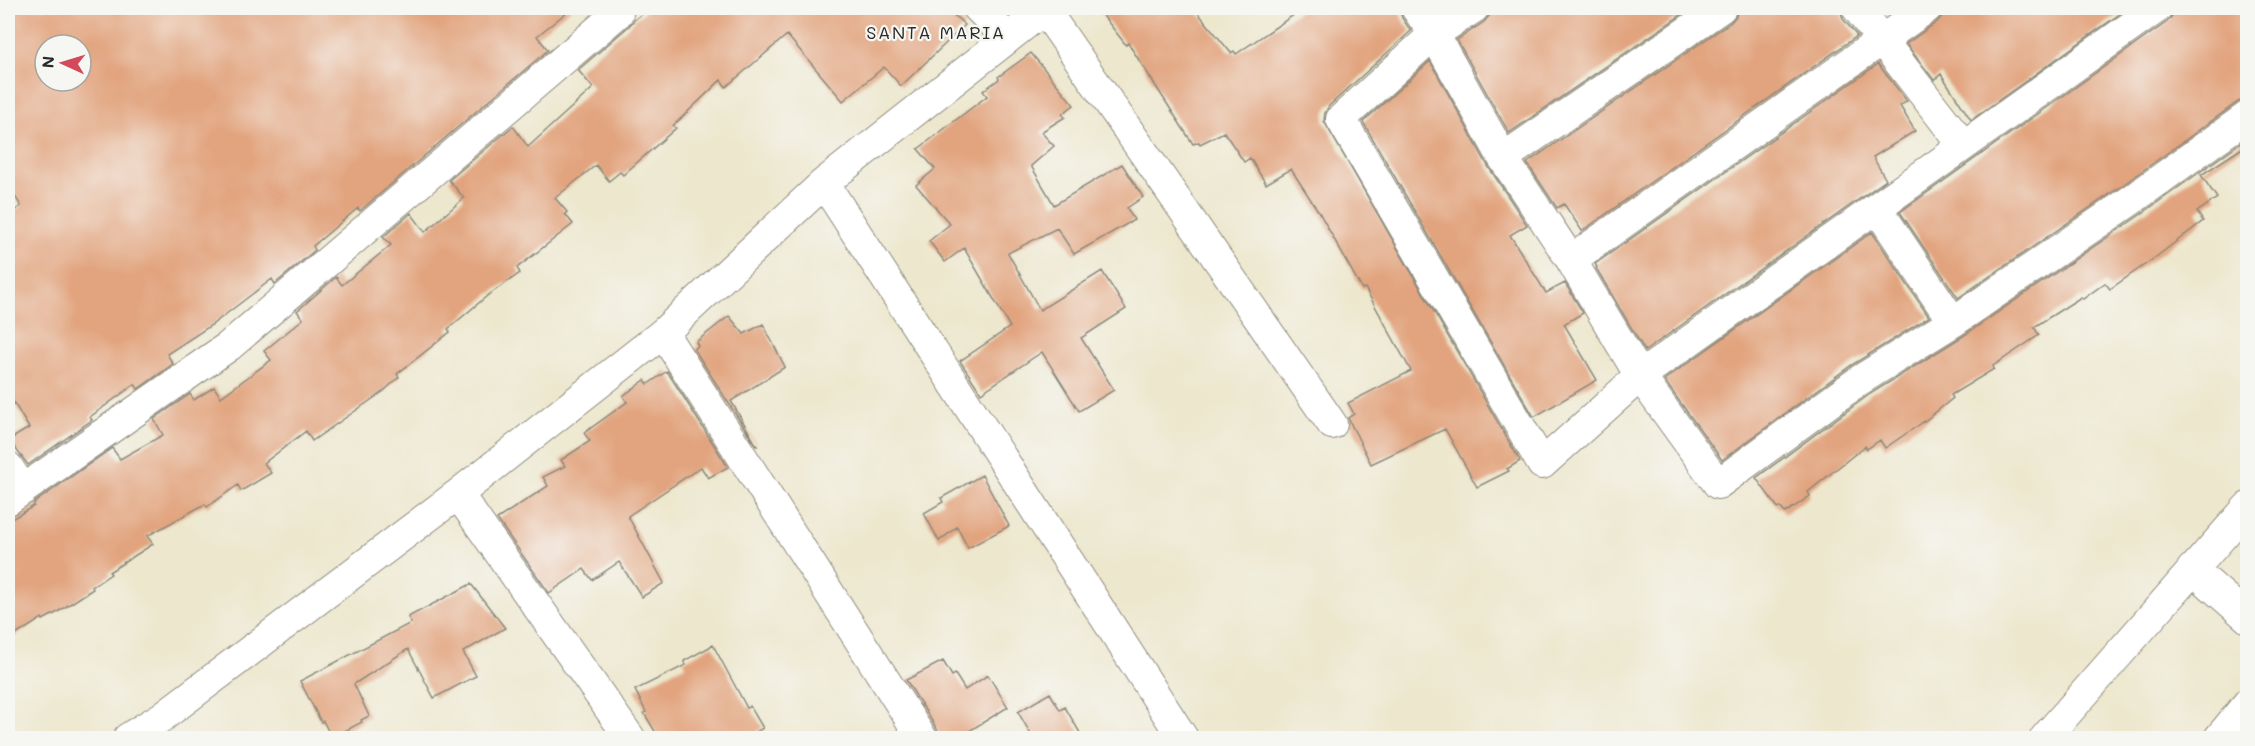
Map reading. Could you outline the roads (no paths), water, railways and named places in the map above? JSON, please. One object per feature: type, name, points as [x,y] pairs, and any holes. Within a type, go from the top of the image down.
[{"type":"street","points":[[12,486],[229,346],[618,13],[613,8]]},
{"type":"street","points":[[978,8],[1008,38]]},
{"type":"street","points":[[128,738],[162,717],[458,494],[663,333],[824,183],[1045,8],[1332,424]]},
{"type":"street","points":[[1416,8],[1434,34],[1503,158],[1571,260],[1640,376],[1718,484],[1860,380],[1953,322],[2130,201],[2247,116]]},
{"type":"street","points":[[1474,8],[1434,34],[1341,119],[1542,464],[1640,376],[2157,8]]},
{"type":"street","points":[[1503,158],[1721,8]]},
{"type":"street","points":[[1857,8],[1963,145]]},
{"type":"street","points":[[1571,260],[1928,8]]},
{"type":"street","points":[[824,183],[1183,738]]},
{"type":"street","points":[[1877,208],[1953,322]]},
{"type":"street","points":[[663,333],[922,738]]},
{"type":"street","points":[[458,494],[630,738]]},
{"type":"street","points":[[2044,738],[2247,507]]},
{"type":"street","points":[[2192,569],[2247,618]]},
{"type":"street","points":[[2219,738],[2247,703]]},
{"type":"district","name":"SANTA MARIA","points":[[936,32]]}]
